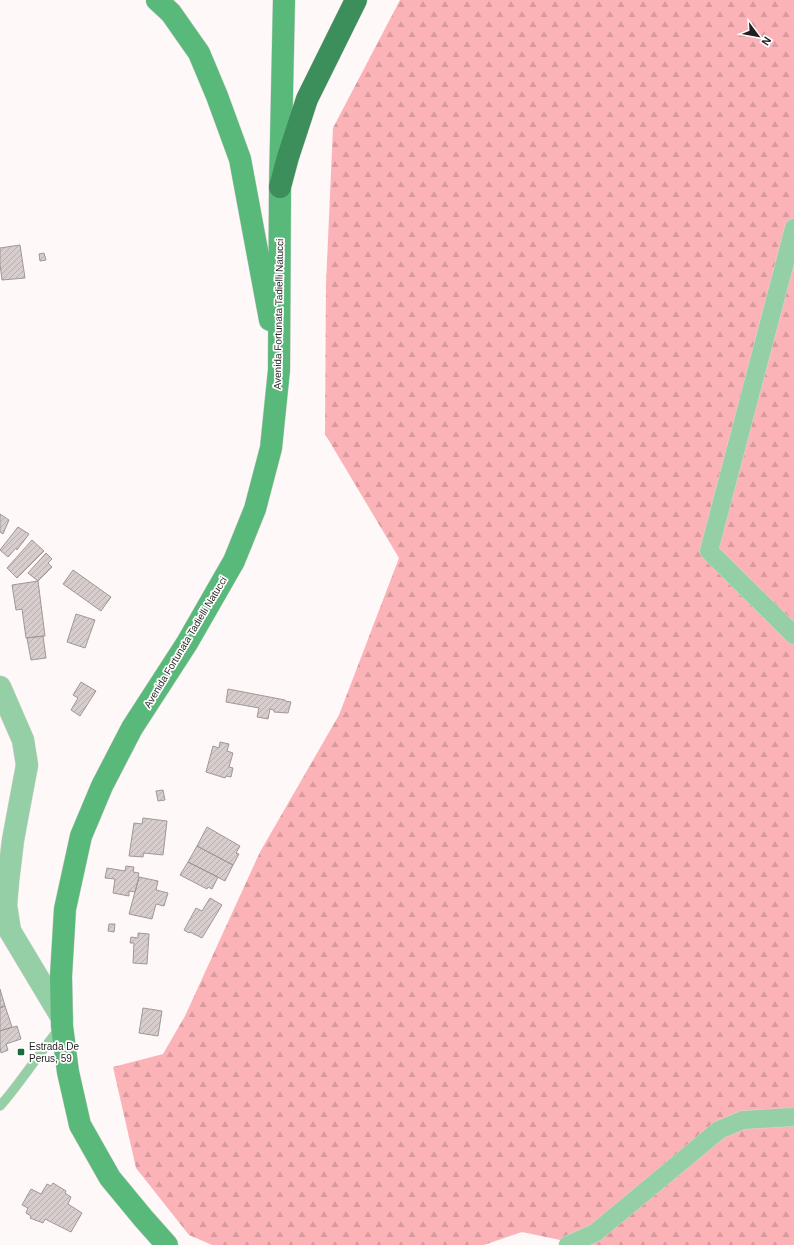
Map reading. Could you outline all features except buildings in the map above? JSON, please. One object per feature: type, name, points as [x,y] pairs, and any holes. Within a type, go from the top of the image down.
[{"type":"highway","points":[[280,187],[307,99],[356,0]]},
{"type":"main road","points":[[157,0],[171,14],[199,53],[217,96],[240,159],[279,370]]},
{"type":"main road","name":"Avenida Fortunata Tadielli Natucci","points":[[167,1245],[142,1218],[110,1178],[80,1125],[68,1072],[62,1022],[61,976],[65,909],[81,836],[102,786],[132,728],[187,643],[236,554],[256,509],[271,448],[279,370],[280,187],[284,0]]},
{"type":"street","points":[[794,228],[709,551],[794,634]]},
{"type":"street","points":[[0,687],[24,740],[27,765],[13,840],[8,882],[6,905],[10,931],[62,1022]]},
{"type":"street","points":[[568,1245],[595,1233],[719,1130],[743,1120],[794,1117]]},
{"type":"lane","points":[[0,1106],[13,1092],[62,1022]]},
{"type":"green space","points":[[400,0],[794,0],[794,1245],[584,1245],[522,1232],[484,1245],[212,1245],[189,1235],[136,1168],[113,1067],[163,1054],[185,1016],[260,852],[339,715],[399,558],[325,434],[326,284],[333,128]]},
{"type":"place","name":"Estrada De Perus, 59","points":[[21,1052]]}]
